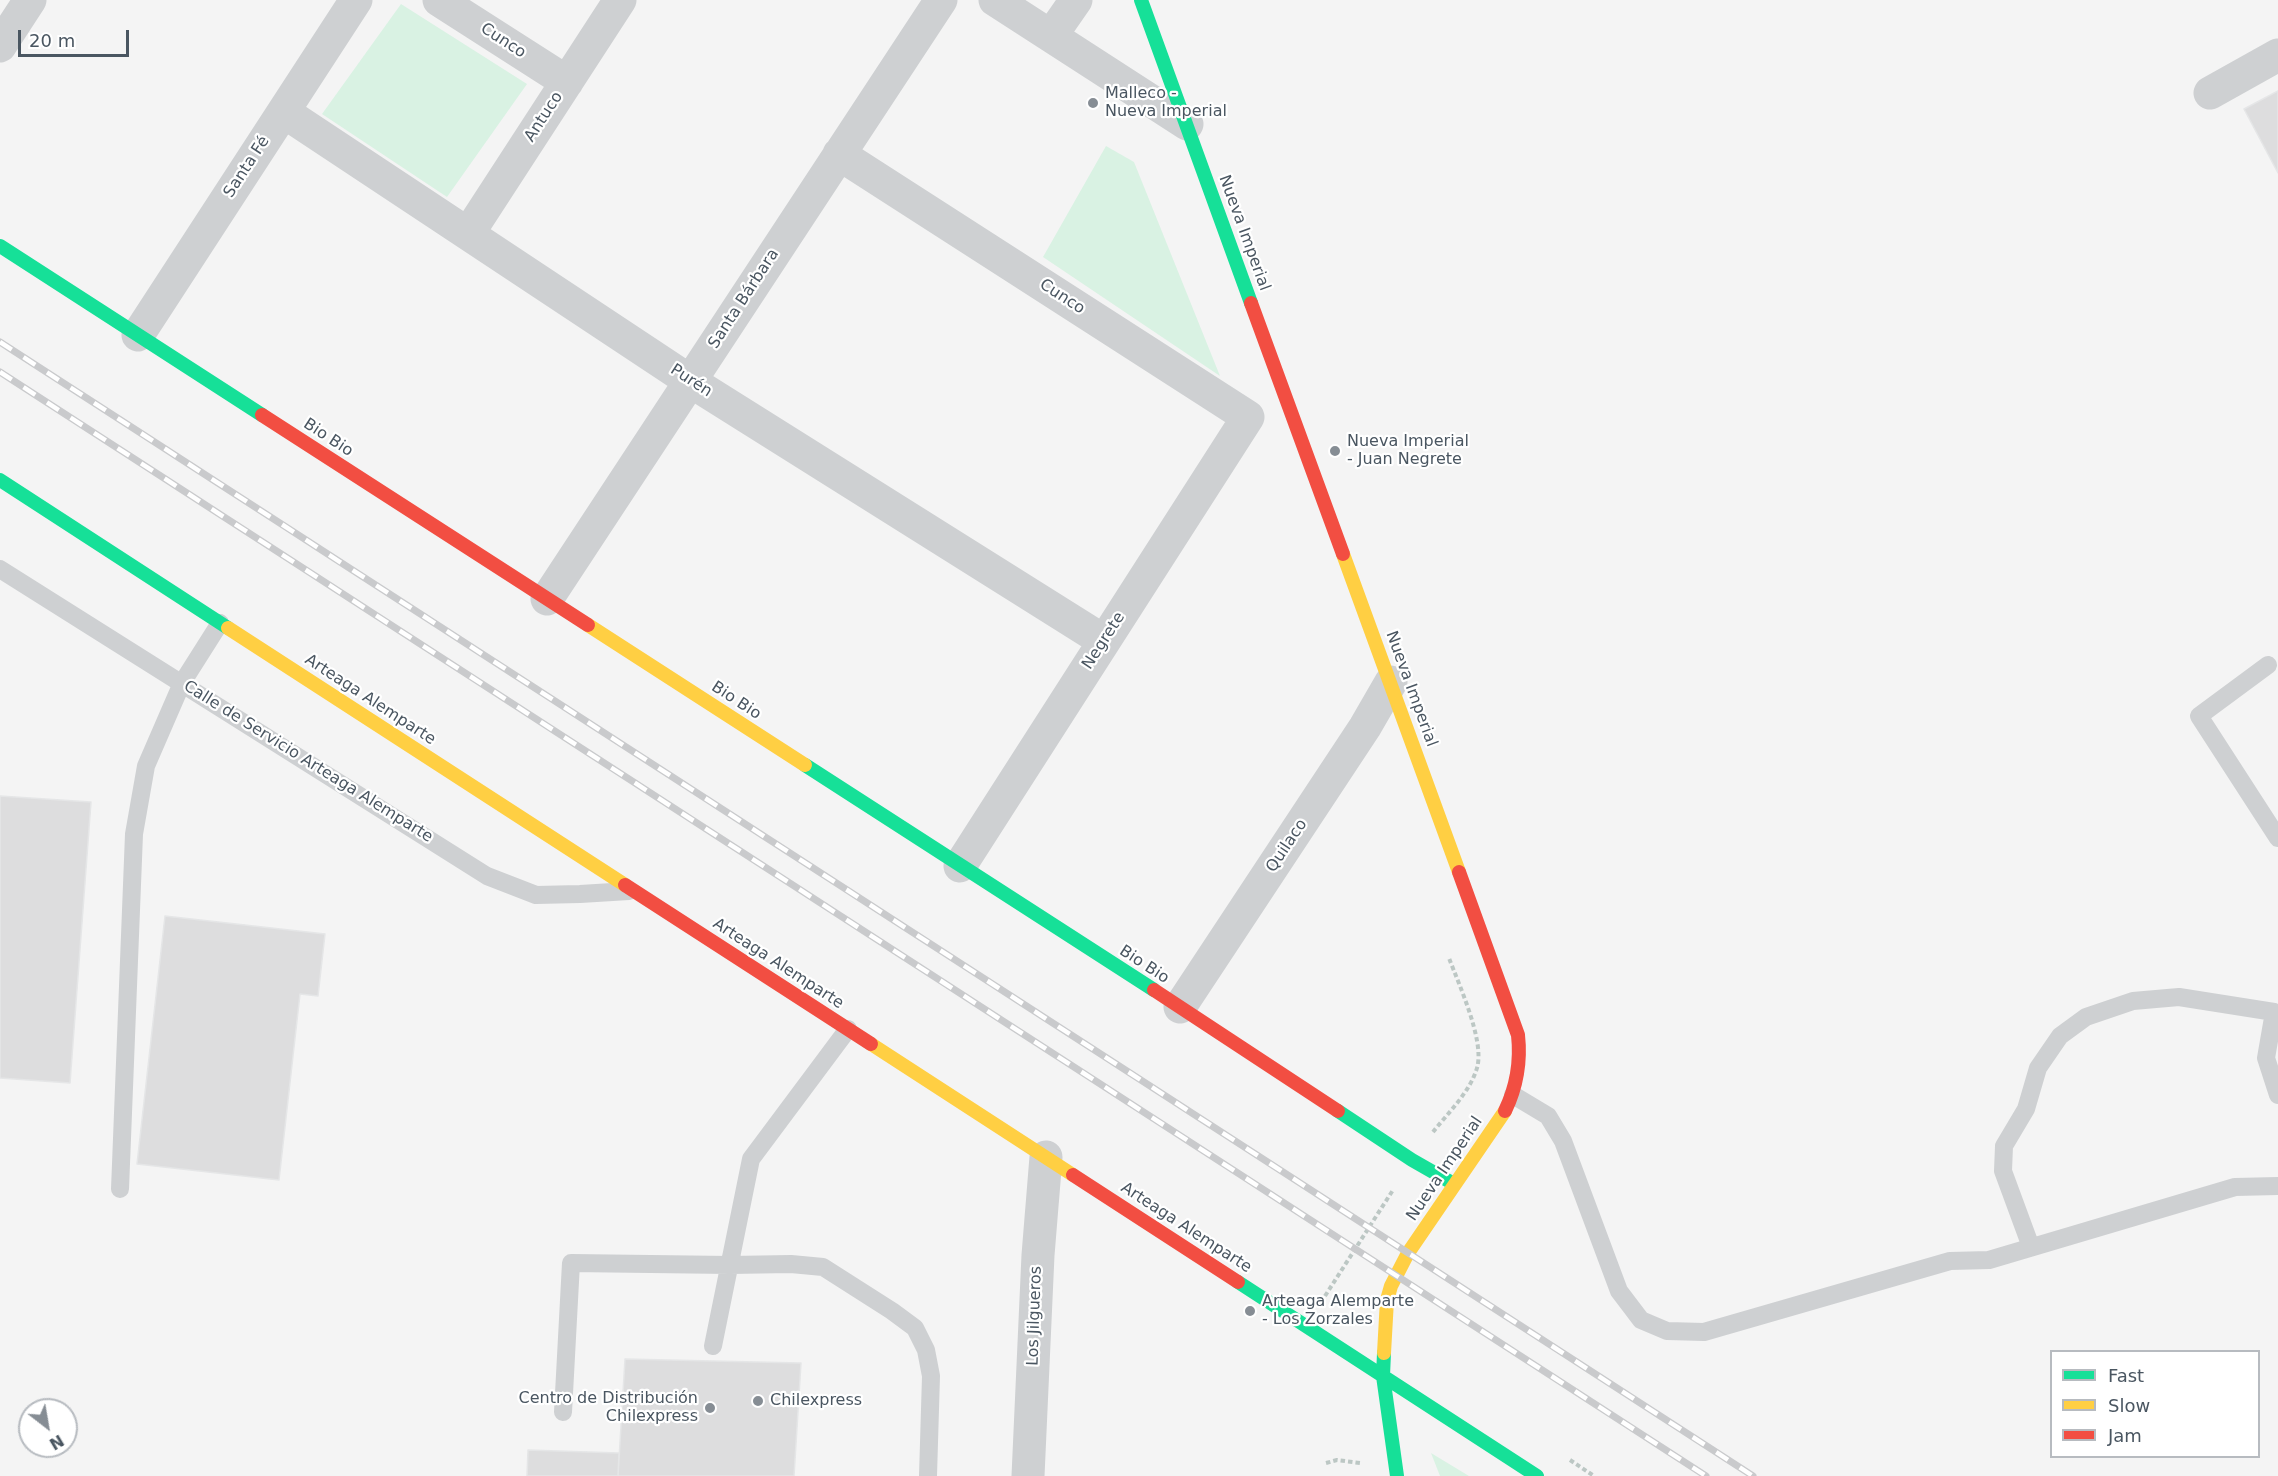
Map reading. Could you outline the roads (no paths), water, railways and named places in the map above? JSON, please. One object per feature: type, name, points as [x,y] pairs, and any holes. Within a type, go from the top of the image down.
[{"type":"street","points":[[0,46],[30,0]]},
{"type":"street","name":"Santa Fé","points":[[138,335],[356,0]]},
{"type":"street","name":"Cunco","points":[[439,0],[567,82]]},
{"type":"street","name":"Antuco","points":[[468,234],[620,0]]},
{"type":"street","name":"Santa Bárbara","points":[[547,599],[941,0]]},
{"type":"street","points":[[995,0],[1187,124]]},
{"type":"street","points":[[1051,36],[1076,0]]},
{"type":"street","name":"Nueva Imperial","points":[[1148,2],[1187,124],[1514,1017],[1521,1054],[1513,1095],[1503,1114],[1408,1253],[1391,1286],[1387,1300],[1383,1376],[1397,1476]]},
{"type":"street","points":[[2210,93],[2278,55]]},
{"type":"street","name":"Purén","points":[[284,112],[690,381],[1104,641]]},
{"type":"street","name":"Cunco","points":[[839,154],[1248,417]]},
{"type":"street","name":"Bio Bio","points":[[0,246],[1454,1185]]},
{"type":"street","points":[[1248,417],[1288,402]]},
{"type":"street","name":"Negrete","points":[[960,866],[1248,417]]},
{"type":"street","name":"Arteaga Alemparte","points":[[0,480],[1537,1476]]},
{"type":"street","name":"Quilaco","points":[[1180,1007],[1365,727],[1391,682]]},
{"type":"street","name":"Los Jilgueros","points":[[1028,1476],[1038,1255],[1046,1157]]},
{"type":"lane","name":"Calle de Servicio Arteaga Alemparte","points":[[0,569],[487,876],[536,895],[634,890]]},
{"type":"lane","points":[[120,1189],[134,834],[146,766],[182,683],[220,623]]},
{"type":"lane","points":[[2268,664],[2199,716],[2278,838]]},
{"type":"lane","points":[[2031,1247],[2003,1171],[2004,1146],[2026,1109],[2038,1068],[2060,1036],[2086,1017],[2133,1001],[2179,997],[2276,1012],[2266,1058],[2278,1095]]},
{"type":"lane","points":[[713,1346],[751,1159],[848,1029]]},
{"type":"lane","points":[[1513,1095],[1548,1116],[1563,1141],[1619,1291],[1641,1320],[1667,1331],[1704,1332],[1950,1261],[1989,1260],[2235,1187],[2278,1186]]},
{"type":"lane","points":[[563,1412],[571,1263],[791,1264],[823,1267],[892,1311],[915,1329],[926,1350],[931,1376],[928,1476]]},
{"type":"railway","points":[[0,342],[1753,1476]]},
{"type":"railway","points":[[0,372],[1706,1476]]},
{"type":"place","name":"Malleco - Nueva Imperial","points":[[1093,103]]},
{"type":"place","name":"Nueva Imperial - Juan Negrete","points":[[1335,451]]},
{"type":"place","name":"Arteaga Alemparte - Los Zorzales","points":[[1250,1311]]},
{"type":"place","name":"Chilexpress","points":[[758,1401]]},
{"type":"place","name":"Centro de Distribución Chilexpress","points":[[710,1408]]}]
